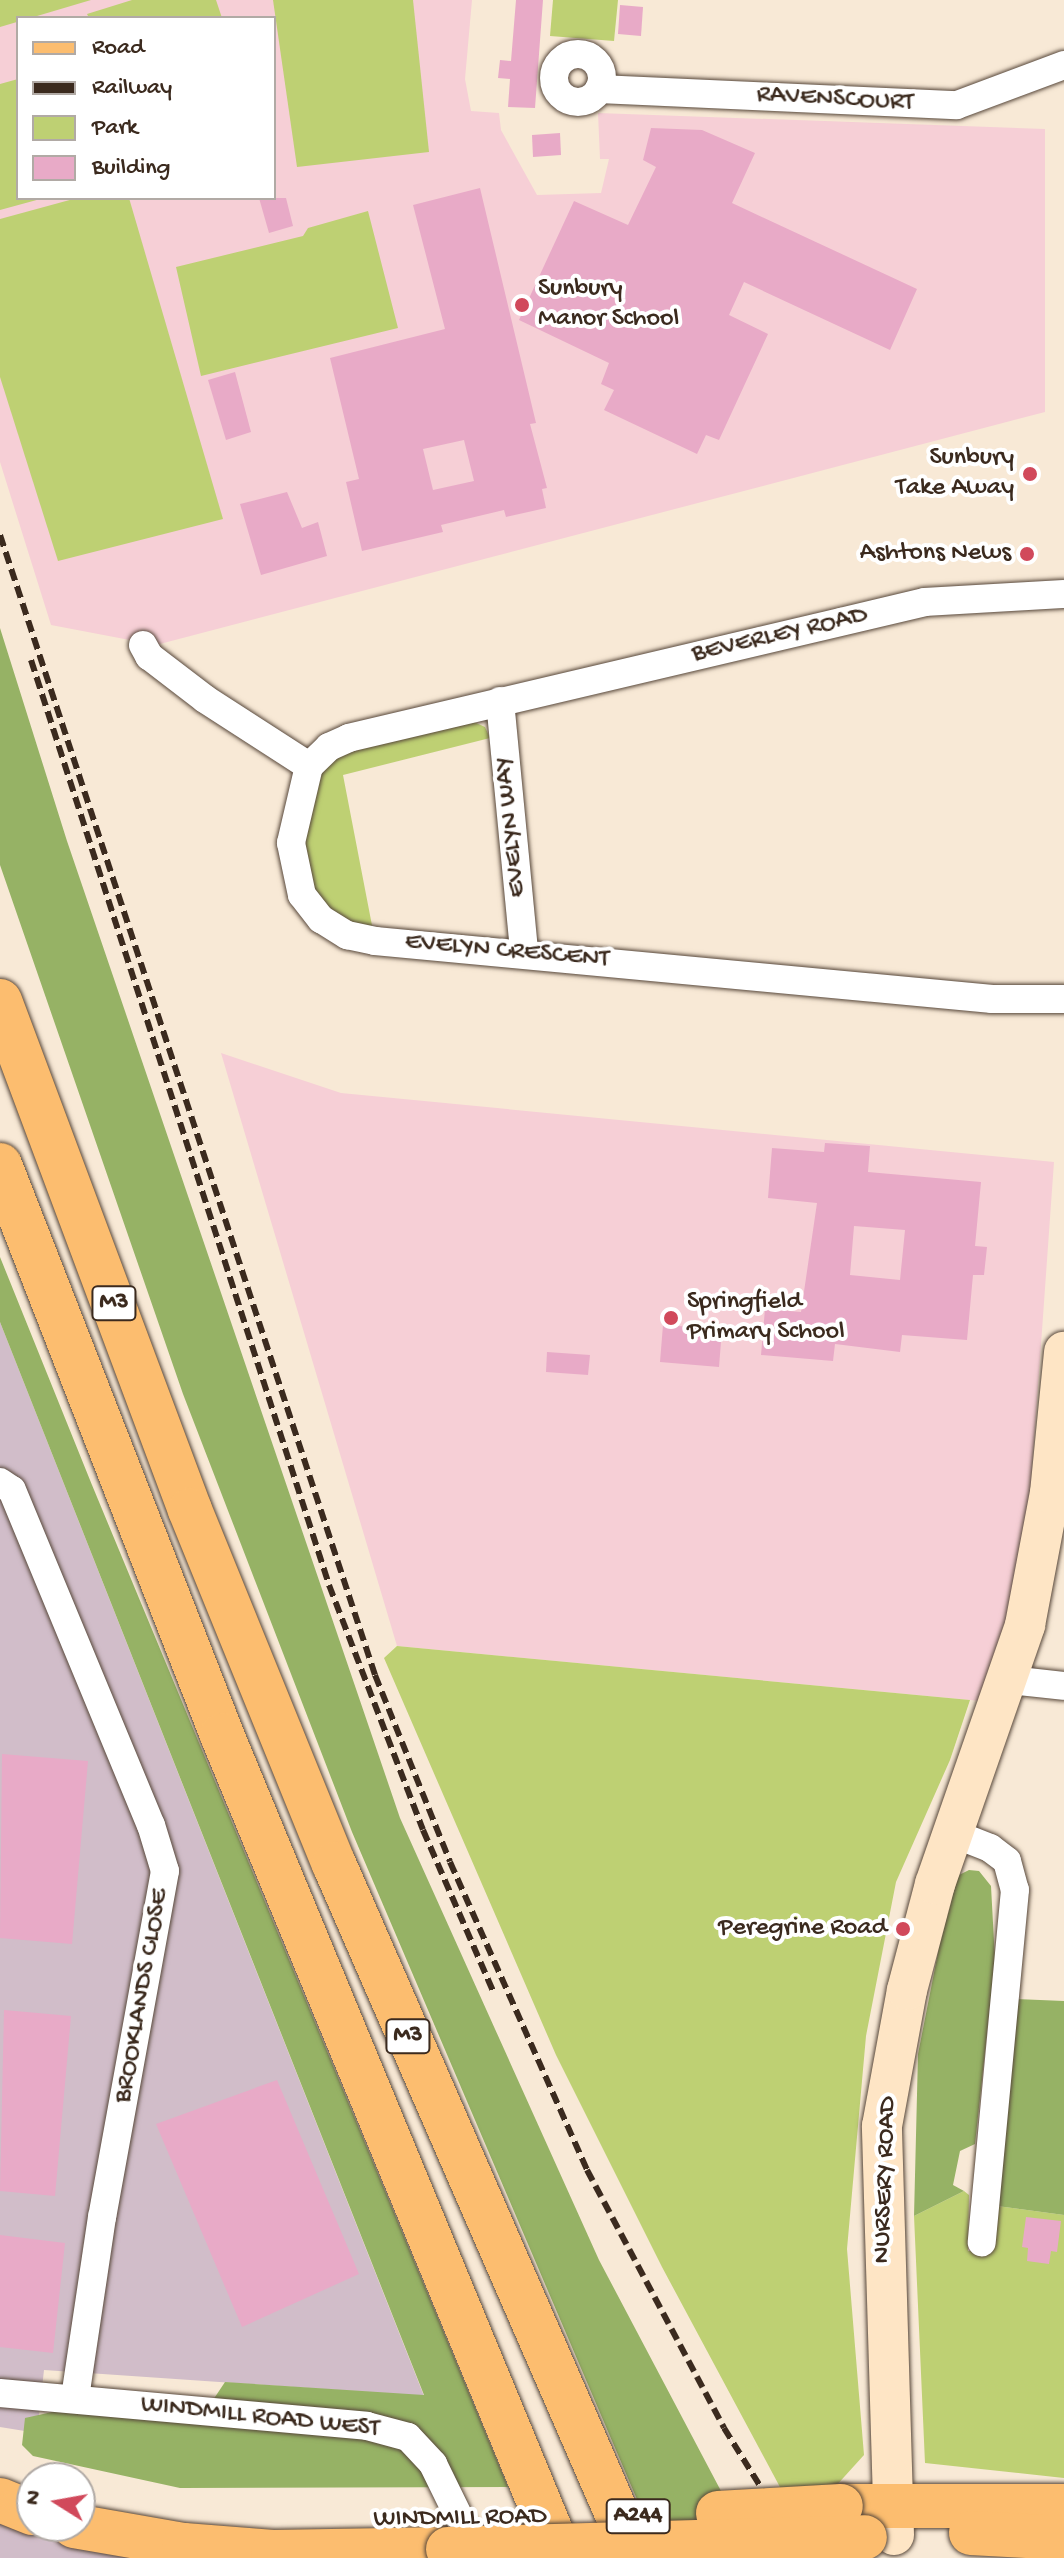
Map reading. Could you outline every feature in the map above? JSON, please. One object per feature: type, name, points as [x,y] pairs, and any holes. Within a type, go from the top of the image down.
[{"type":"main road","name":"M3","points":[[4,1008],[190,1510],[334,1864],[636,2558]]},
{"type":"main road","name":"M3","points":[[0,1165],[222,1735],[562,2558]]},
{"type":"main road","name":"WINDMILL ROAD","points":[[96,2500],[230,2521],[454,2542]]},
{"type":"main road","name":"A244","points":[[873,2521],[1064,2506]]},
{"type":"main road","name":"A244","points":[[873,2521],[1064,2538]]},
{"type":"main road","name":"WINDMILL ROAD","points":[[96,2530],[184,2545],[273,2552],[873,2521]]},
{"type":"street","name":"RAVENSCOURT","points":[[599,89],[957,105],[1064,65]]},
{"type":"street","name":"BEVERLEY ROAD","points":[[500,701],[925,602],[1064,594]]},
{"type":"street","points":[[143,645],[149,656],[205,699],[309,766],[329,747],[349,738],[500,701]]},
{"type":"street","name":"EVELYN WAY","points":[[500,701],[524,952]]},
{"type":"street","name":"EVELYN CRESCENT","points":[[309,766],[291,843],[302,895],[321,919],[347,935],[375,941],[524,952],[992,999],[1064,999]]},
{"type":"street","name":"NURSERY ROAD","points":[[873,2521],[882,2126],[907,1990],[952,1833],[1010,1680],[1037,1573],[1064,1352]]},
{"type":"street","name":"BROOKLANDS CLOSE","points":[[0,1482],[12,1490],[151,1825],[165,1871],[102,2217],[75,2398]]},
{"type":"street","points":[[1010,1680],[1064,1686]]},
{"type":"street","points":[[952,1833],[990,1848],[1007,1861],[1015,1890],[977,2170],[982,2242]]},
{"type":"street","name":"WINDMILL ROAD WEST","points":[[6,2399],[75,2398],[367,2426],[408,2437],[433,2464],[454,2542]]},
{"type":"shaded area","name":"Sunbury Manor School","points":[[0,0],[472,0],[465,79],[471,111],[499,113],[501,130],[537,195],[601,193],[609,159],[600,159],[598,113],[1045,129],[1045,412],[156,645],[51,625],[0,462]]},
{"type":"shaded area","name":"Springfield Primary School","points":[[221,1053],[341,1093],[1054,1162],[1030,1499],[1012,1602],[981,1701],[397,1646]]},
{"type":"shaded area","points":[[0,1322],[424,2396],[44,2370],[37,2433],[0,2427]]},
{"type":"shaded area","points":[[0,2522],[16,2526],[16,2542],[77,2542],[139,2558],[0,2558]]},
{"type":"green space","points":[[0,0],[91,0],[37,16],[16,16],[16,22],[0,27]]},
{"type":"green space","points":[[132,0],[216,0],[221,16],[88,16]]},
{"type":"green space","points":[[273,0],[413,0],[429,152],[297,167]]},
{"type":"green space","points":[[553,0],[618,0],[614,41],[550,36]]},
{"type":"green space","points":[[16,80],[16,200],[37,200],[0,210],[0,84]]},
{"type":"green space","points":[[70,200],[130,200],[223,519],[58,561],[0,377],[0,219]]},
{"type":"green space","points":[[368,211],[398,328],[201,376],[176,267],[303,236],[308,228]]},
{"type":"green space","points":[[0,628],[67,841],[400,1818],[599,2260],[721,2491],[767,2558],[662,2558],[352,1832],[183,1394],[0,865]]},
{"type":"green space","points":[[474,722],[485,727],[490,738],[343,775],[375,941],[347,935],[294,870],[291,843],[329,747]]},
{"type":"green space","points":[[0,1257],[508,2487],[180,2488],[96,2470],[96,2462],[61,2462],[33,2456],[22,2445],[25,2418],[52,2412],[207,2409],[225,2382],[424,2395],[0,1322]]},
{"type":"green space","points":[[397,1646],[970,1700],[950,1760],[896,1882],[866,2036],[847,2249],[864,2455],[835,2487],[781,2489],[662,2267],[556,2055],[384,1658]]},
{"type":"green space","points":[[969,1870],[979,1871],[991,1886],[995,1960],[975,2144],[960,2151],[953,2185],[964,2191],[914,2216],[918,2054],[948,1902],[959,1875]]},
{"type":"green space","points":[[1013,1999],[1064,2001],[1064,2215],[997,2206]]},
{"type":"green space","points":[[964,2191],[969,2195],[968,2251],[992,2251],[997,2206],[1064,2215],[1064,2478],[925,2463],[914,2216]]},
{"type":"building","points":[[516,0],[543,0],[535,108],[508,107],[510,79],[498,78],[500,60],[511,61]]},
{"type":"building","points":[[620,5],[643,7],[641,36],[618,34]]},
{"type":"building","points":[[651,128],[702,130],[755,153],[732,203],[917,289],[890,350],[744,282],[729,315],[768,334],[719,440],[706,435],[697,454],[604,410],[614,390],[601,384],[609,363],[519,320],[574,201],[628,225],[656,167],[643,160]]},
{"type":"building","points":[[560,133],[561,155],[533,157],[532,135]]},
{"type":"building","points":[[480,188],[536,423],[530,424],[547,488],[542,489],[546,508],[506,517],[504,510],[441,525],[443,532],[362,551],[346,482],[359,479],[330,358],[445,329],[413,205]],"holes":[[[464,440],[474,481],[433,490],[423,449]]]},
{"type":"building","points":[[286,198],[293,226],[269,233],[260,200]]},
{"type":"building","points":[[235,372],[251,432],[226,440],[208,380]]},
{"type":"building","points":[[287,492],[302,528],[318,522],[327,556],[261,575],[240,504]]},
{"type":"building","points":[[825,1143],[870,1146],[868,1172],[981,1182],[975,1246],[987,1247],[984,1275],[973,1275],[967,1340],[902,1335],[900,1352],[835,1344],[833,1361],[761,1355],[765,1309],[801,1312],[817,1203],[768,1198],[772,1148],[824,1152]],"holes":[[[854,1226],[905,1230],[900,1280],[850,1275]]]},
{"type":"building","points":[[663,1325],[722,1329],[719,1367],[660,1362]]},
{"type":"building","points":[[547,1352],[590,1355],[588,1375],[546,1372]]},
{"type":"building","points":[[2,1754],[88,1761],[72,1944],[0,1938]]},
{"type":"building","points":[[4,2010],[71,2016],[55,2196],[0,2191]]},
{"type":"building","points":[[277,2080],[359,2274],[242,2327],[156,2124]]},
{"type":"building","points":[[1026,2217],[1061,2221],[1057,2252],[1051,2251],[1049,2264],[1027,2261],[1028,2248],[1022,2247]]},
{"type":"building","points":[[0,2235],[65,2243],[53,2353],[0,2347]]},
{"type":"railway","points":[[0,535],[375,1675],[450,1862],[587,2170],[724,2428],[805,2558]]},
{"type":"railway","points":[[31,660],[329,1585],[423,1830],[494,1993]]},
{"type":"place","name":"Sunbury Manor School","points":[[522,305]]},
{"type":"place","name":"Sunbury Take Away","points":[[1030,474]]},
{"type":"place","name":"Ashtons News","points":[[1027,554]]},
{"type":"place","name":"Springfield Primary School","points":[[671,1318]]},
{"type":"place","name":"Peregrine Road","points":[[903,1929]]}]
